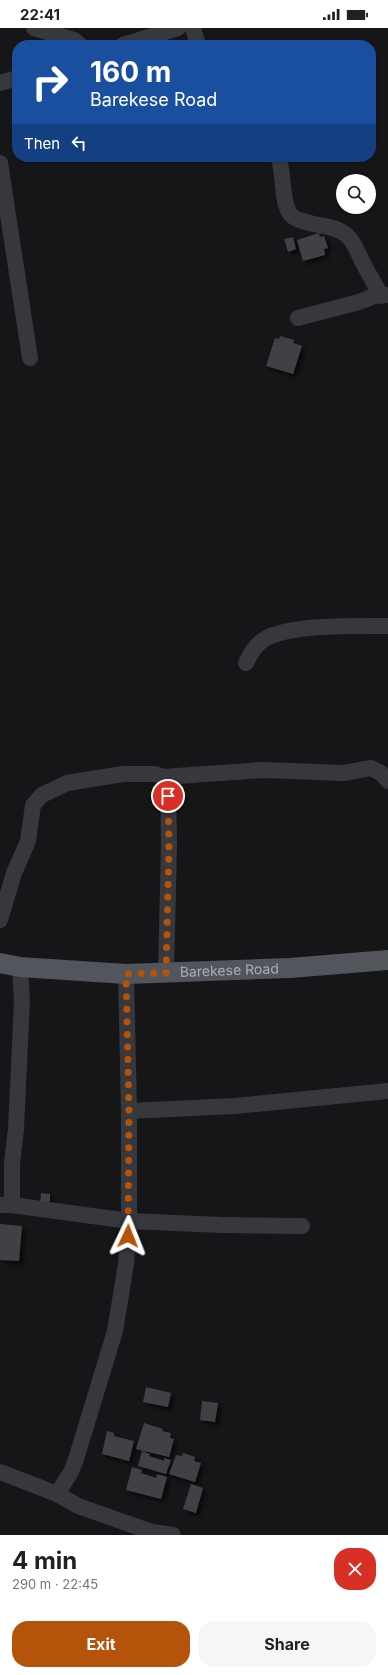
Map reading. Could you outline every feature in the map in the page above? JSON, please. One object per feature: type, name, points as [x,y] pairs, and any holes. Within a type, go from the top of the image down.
[{"type":"main road","name":"Barekese Road","points":[[0,963],[20,967],[126,974],[290,968],[388,960]]},
{"type":"street","points":[[34,28],[74,40]]},
{"type":"street","points":[[139,40],[178,28]]},
{"type":"street","points":[[193,28],[197,40]]},
{"type":"street","points":[[0,83],[12,79]]},
{"type":"street","points":[[281,162],[282,182],[287,204],[292,215],[301,220],[336,228],[348,236],[356,246],[362,261],[384,296]]},
{"type":"street","points":[[0,163],[30,358]]},
{"type":"street","points":[[298,318],[359,302],[374,296],[384,296]]},
{"type":"street","points":[[246,663],[254,648],[263,640],[274,634],[291,630],[388,626]]},
{"type":"street","points":[[0,920],[14,873],[28,841],[33,805],[42,795],[68,783],[123,774],[155,774],[163,777],[262,770],[343,773],[371,768],[381,773],[388,781]]},
{"type":"street","points":[[163,777],[168,783],[169,844],[166,973]]},
{"type":"street","points":[[20,967],[22,1002],[16,1129],[6,1205],[128,1222],[302,1226]]},
{"type":"street","points":[[57,1494],[71,1472],[76,1459],[115,1332],[126,1264],[129,1111],[126,974]]},
{"type":"street","points":[[129,1111],[235,1106],[388,1091]]},
{"type":"street","points":[[0,1472],[57,1494],[78,1506],[152,1532],[173,1535]]},
{"type":"building","points":[[319,233],[320,237],[324,236],[328,248],[324,249],[325,255],[303,261],[297,240]]},
{"type":"building","points":[[293,237],[296,249],[288,252],[284,239]]},
{"type":"building","points":[[280,336],[294,340],[293,343],[302,346],[293,374],[266,366],[275,338],[279,339]]},
{"type":"building","points":[[41,1193],[50,1194],[50,1205],[40,1204]]},
{"type":"building","points":[[0,1224],[22,1226],[19,1261],[0,1260]]},
{"type":"building","points":[[146,1387],[171,1393],[168,1407],[143,1402]]},
{"type":"building","points":[[202,1401],[218,1403],[215,1422],[200,1420]]},
{"type":"building","points":[[144,1423],[163,1429],[162,1431],[171,1433],[170,1438],[174,1439],[169,1457],[136,1449]]},
{"type":"building","points":[[107,1431],[114,1433],[114,1436],[134,1441],[129,1461],[102,1454]]},
{"type":"building","points":[[142,1451],[150,1454],[149,1456],[164,1461],[164,1458],[171,1460],[166,1474],[138,1466]]},
{"type":"building","points":[[183,1453],[195,1457],[194,1461],[201,1463],[195,1482],[169,1474],[176,1455],[182,1456]]},
{"type":"building","points":[[132,1467],[142,1470],[141,1473],[156,1478],[157,1474],[167,1477],[161,1499],[126,1490]]},
{"type":"building","points":[[191,1484],[203,1488],[196,1513],[183,1509]]},
{"type":"route","points":[[128,1236],[129,1111],[126,974],[166,973],[169,844],[168,796]]}]
